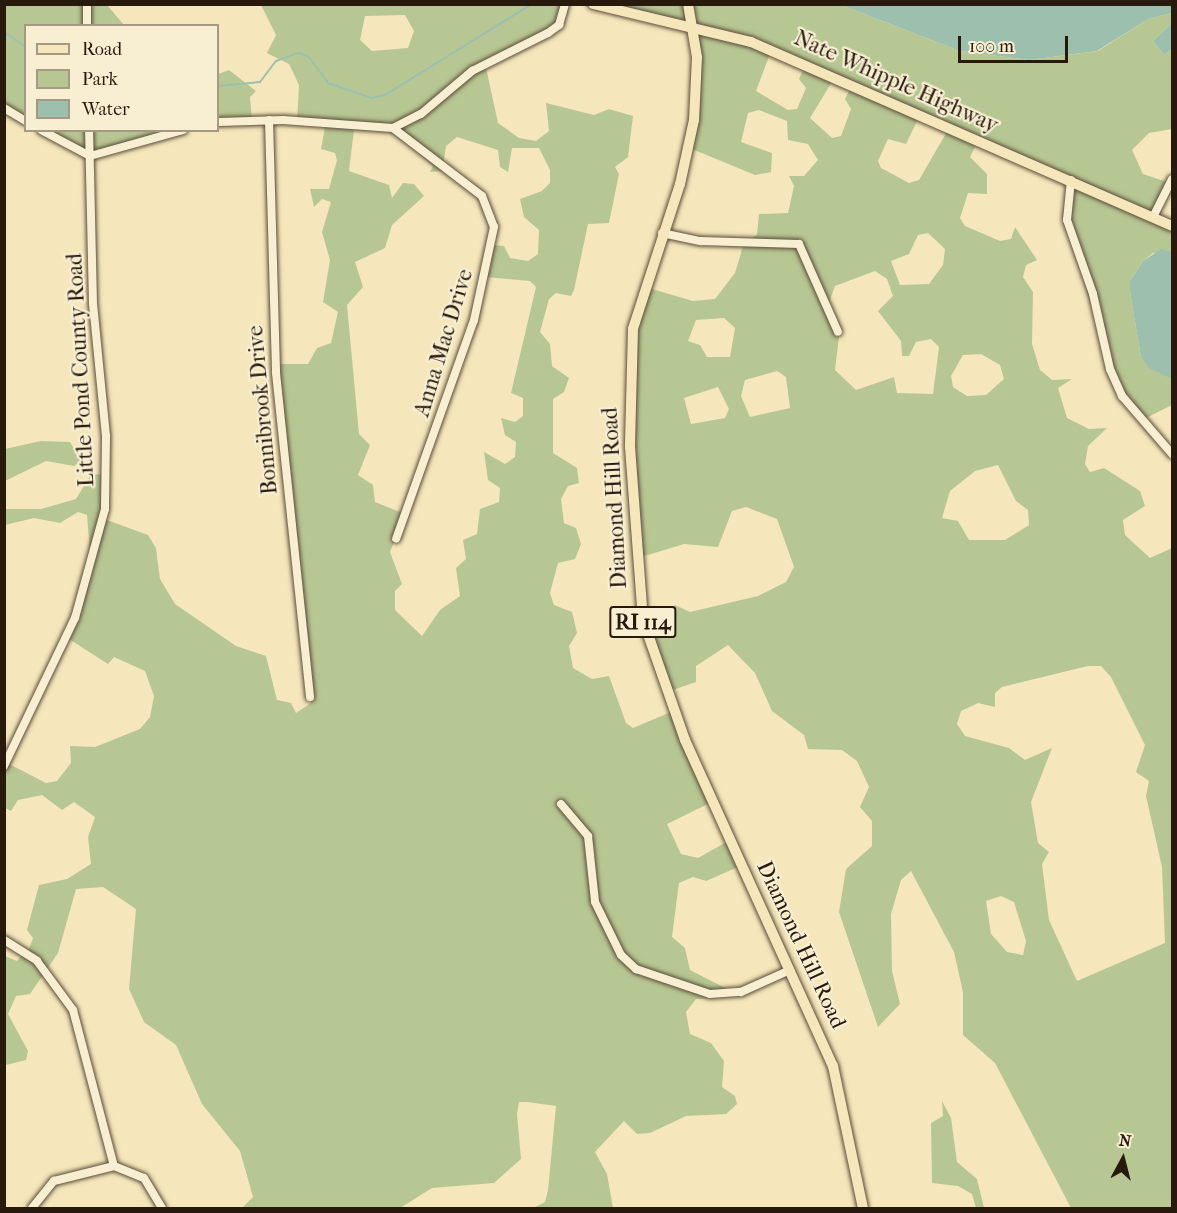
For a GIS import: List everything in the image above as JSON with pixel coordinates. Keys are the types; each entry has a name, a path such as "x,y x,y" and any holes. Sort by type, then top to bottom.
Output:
{"main road":[{"name":"Nate Whipple Highway","path":"593,4 693,25 812,65 1173,226"},
{"name":"Diamond Hill Road","path":"688,4 693,25 694,120 662,233 636,311 629,398 642,620 665,694 839,1083 863,1209"}],"street":[{"path":"87,4 87,24"},
{"path":"219,122 269,120 393,128 421,114 472,71 548,33 559,25 564,4"},
{"path":"4,108 24,120"},
{"name":"Bonnibrook Drive","path":"269,120 276,373 310,697"},
{"name":"Anna Mac Drive","path":"393,128 482,196 494,227 474,320 396,539"},
{"path":"45,132 90,156 176,132"},
{"name":"Little Pond County Road","path":"4,766 58,661 104,516 108,469 93,304 89,132"},
{"path":"1153,217 1173,179"},
{"path":"1071,180 1066,220 1089,279 1110,369 1122,396 1173,454"},
{"path":"662,233 701,241 799,244 838,332"},
{"path":"561,804 588,836 595,902 621,955 636,969 711,994 741,992 790,970"},
{"path":"4,940 37,961 69,1002 84,1040 114,1166"},
{"path":"33,1209 54,1181 114,1166 144,1178 162,1209"}],"green space":[{"path":"5,5 107,5 123,24 24,24 24,119 5,108"},
{"path":"261,5 563,5 559,22 548,32 485,63 498,123 519,138 536,141 549,131 546,103 594,115 609,109 633,116 628,157 615,167 619,174 609,223 588,224 574,290 571,296 556,293 549,299 540,332 550,344 552,366 569,378 564,392 553,399 553,453 577,468 579,483 568,486 561,499 564,523 576,528 581,544 575,559 558,563 550,593 554,605 572,612 577,633 569,646 573,668 592,679 609,676 626,723 633,728 671,712 712,802 667,824 681,854 698,858 730,840 738,867 706,881 693,877 679,883 672,937 685,948 690,970 729,990 718,998 696,999 686,1012 690,1034 711,1043 724,1061 722,1087 735,1096 737,1104 726,1114 686,1116 650,1133 637,1134 624,1121 595,1152 607,1174 613,1208 533,1208 545,1202 548,1190 556,1106 519,1102 517,1114 521,1159 494,1183 432,1188 400,1208 242,1208 253,1197 240,1151 202,1104 176,1045 144,1022 129,989 136,909 103,887 76,889 58,953 30,994 16,996 8,1014 28,1051 26,1060 6,1065 5,1075 5,956 17,961 29,949 33,938 27,930 39,885 67,879 91,864 88,837 95,817 74,802 62,810 42,795 18,800 11,811 5,808 5,771 9,764 46,783 57,781 71,763 70,746 95,747 140,729 150,717 154,696 145,671 114,657 108,664 69,639 91,564 87,515 78,512 60,523 34,518 5,525 5,509 41,509 76,499 91,474 107,475 104,519 148,535 156,548 160,579 175,604 236,646 266,656 277,700 291,703 296,713 311,703 276,364 308,364 317,348 331,343 338,312 323,302 330,260 322,232 331,202 322,199 314,207 310,189 329,189 337,160 335,153 321,149 325,127 297,123 299,85 289,64 267,53 276,35","holes":["405,15 414,31 408,48 372,51 360,40 365,16","354,130 394,131 433,166 430,172 442,171 446,146 457,137 498,150 500,167 508,172 512,148 539,148 550,170 550,183 542,191 520,199 524,217 539,230 538,254 528,261 510,258 504,246 490,245 486,277 530,281 536,287 511,393 523,398 523,416 515,422 501,418 505,435 516,442 515,457 505,464 484,452 488,480 500,488 499,502 480,509 477,534 463,540 466,559 456,568 460,596 440,610 422,636 395,610 395,591 402,584 390,552 405,514 375,502 373,485 358,475 370,445 359,434 347,305 363,287 355,262 385,248 392,225 424,196 414,184 403,183 392,198 389,185 349,171"]},
{"path":"580,5 841,5 960,51 1029,60 1098,51 1148,19 1172,13 1172,23 1153,41 1164,55 1172,49 1172,129 1149,133 1132,150 1143,174 1167,182 1155,220 1172,228 1172,252 1153,253 1143,261 1130,281 1130,292 1141,357 1172,379 1172,405 1142,420 1115,387 1066,221 1071,184 976,145 970,157 987,174 987,194 968,193 960,218 965,226 1000,241 1011,239 1015,227 1037,260 1026,265 1023,277 1033,292 1032,344 1040,370 1052,380 1072,379 1058,388 1067,418 1089,429 1107,428 1088,446 1085,464 1090,472 1104,468 1140,491 1145,506 1123,520 1125,535 1150,558 1172,548 1171,1208 1071,1208 995,1063 963,1035 963,992 954,952 911,871 901,880 891,914 892,971 900,1004 878,1027 839,912 846,869 872,846 872,821 860,807 869,787 857,761 842,750 808,749 804,735 772,711 755,673 728,645 696,666 696,682 664,693 645,621 667,617 675,605 690,612 758,596 786,582 794,567 777,519 746,507 732,511 718,547 684,544 638,558 634,331 645,287 693,301 715,299 735,273 744,243 757,235 759,214 788,213 794,186 789,176 804,176 818,160 808,144 788,140 787,121 759,110 748,113 741,142 772,153 771,172 755,175 692,149 694,26","holes":["771,51 806,63 799,79 806,88 797,109 788,110 756,91","835,77 852,85 845,99 851,109 841,136 832,138 810,118","920,115 948,130 919,180 909,183 881,168 878,161 888,139 906,144","928,233 945,249 943,265 929,284 900,285 891,261 909,254 918,235","875,271 887,279 893,296 878,311 901,341 902,356 909,356 916,342 931,339 939,347 933,394 897,393 894,377 856,390 835,370 839,337 829,302 835,286","724,318 735,328 730,357 707,357 700,345 688,341 696,320","981,354 1000,365 1004,379 986,395 967,396 953,387 951,376 963,355","777,371 786,377 790,408 750,417 741,396 745,380","718,387 729,409 725,418 691,424 684,398","998,465 1016,501 1028,510 1029,525 1005,540 969,540 958,521 942,518 950,491 975,471","1088,666 1101,666 1111,677 1145,745 1136,772 1149,781 1146,796 1162,867 1165,943 1077,981 1049,920 1042,864 1049,852 1038,843 1031,802 1052,748 1025,760 1009,748 965,736 957,724 961,711 978,703 995,707 995,693 1002,687","1001,896 1014,902 1026,941 1023,955 1007,952 991,934 986,901"]},
{"path":"229,70 256,91 250,97 252,122 219,124 219,74"},
{"path":"45,132 182,132 90,157"},
{"path":"41,441 70,442 81,461 74,466 46,461 5,481 5,449"},
{"path":"942,1101 951,1118 957,1162 977,1179 984,1208 976,1208 972,1194 958,1186 932,1183 931,1123 943,1116"}],"water":[{"path":"1172,4 1172,13 1148,19 1097,51 1029,60 960,51 841,5"},
{"path":"1172,23 1172,49 1164,55 1153,41"},
{"path":"1161,249 1172,252 1172,379 1149,368 1141,357 1130,292 1130,281 1143,261"}],"waterway":[{"path":"219,86 260,82 276,61 298,53 308,56 328,83 372,98 385,95 532,4"},
{"path":"4,32 24,46"}]}
